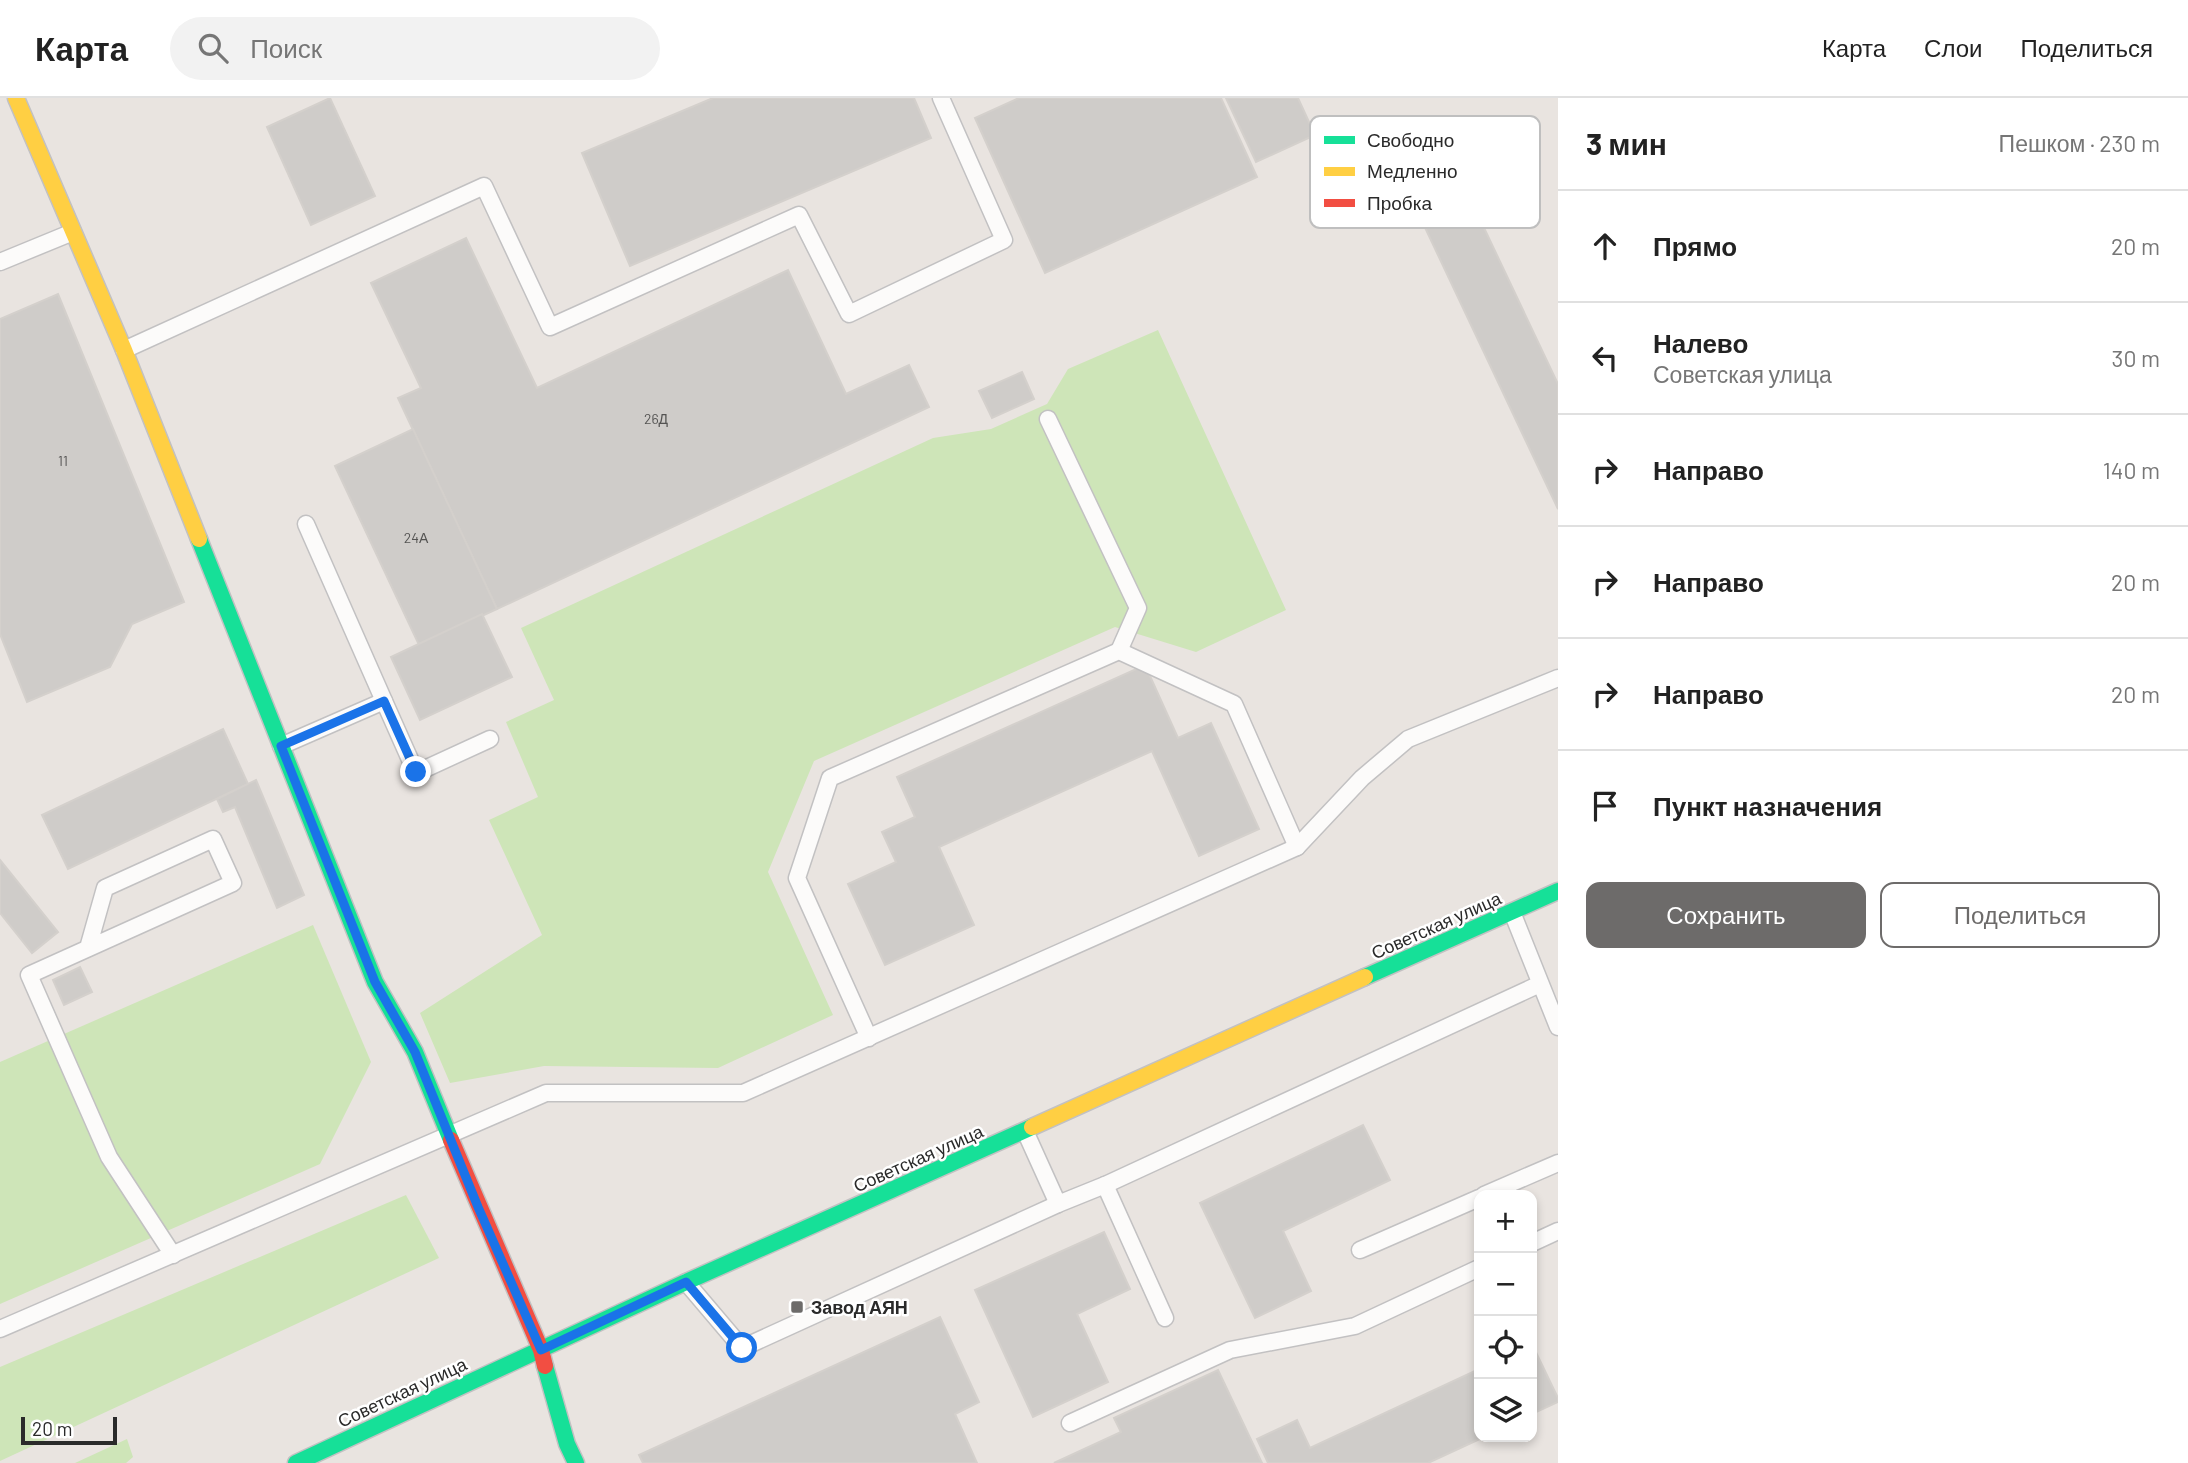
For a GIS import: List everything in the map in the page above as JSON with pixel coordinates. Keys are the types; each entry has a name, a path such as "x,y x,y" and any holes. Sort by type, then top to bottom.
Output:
{"street":[{"path":"16,98 124,350 375,982 415,1052 541,1350 567,1444 576,1463"},
{"name":"Советская улица","path":"305,1461 457,1387 686,1282 1558,891"}],"lane":[{"path":"124,350 484,186 550,327 800,215 849,314 1004,240 942,98"},
{"path":"0,262 73,232"},
{"path":"869,1038 797,878 830,778 1119,651 1138,608 1048,419"},
{"path":"306,524 416,772 490,739"},
{"path":"1119,651 1234,704 1297,847"},
{"path":"0,1329 546,1093 743,1093 1297,847 1362,778 1408,739 1558,678"},
{"path":"281,746 384,701"},
{"path":"88,948 105,888 213,839 233,883 29,975 109,1157 173,1255"},
{"path":"1512,912 1558,1027"},
{"path":"686,1282 742,1348 1105,1185 1540,984"},
{"path":"1025,1131 1058,1204"},
{"path":"1496,1190 1558,1163"},
{"path":"1105,1185 1165,1318"},
{"path":"1360,1250 1474,1200"},
{"path":"1537,1241 1558,1231"},
{"path":"1070,1423 1230,1350 1355,1326 1474,1270"}],"green space":[{"path":"1158,330 1286,610 1196,652 1115,627 814,761 768,872 833,1015 718,1068 544,1066 450,1083 420,1013 542,935 489,820 538,797 506,722 554,700 521,628 933,438 991,429 1047,404 1068,369"},
{"path":"313,925 371,1062 320,1164 0,1304 0,1062"},
{"path":"406,1195 439,1258 0,1461 0,1367"},
{"path":"127,1439 133,1457 126,1463 75,1463"}],"building":[{"path":"330,98 375,196 311,225 267,127"},
{"path":"713,98 914,98 931,138 630,266 582,153"},
{"path":"1019,98 1221,98 1257,177 1045,273 975,118"},
{"path":"1226,98 1298,98 1310,124 1310,137 1256,162"},
{"path":"1425,228 1484,228 1558,384 1558,509"},
{"path":"466,238 537,388 788,270 846,394 909,365 929,407 497,609 398,398 421,388 371,283"},
{"path":"58,294 184,602 132,624 110,667 27,702 0,634 0,319"},
{"path":"1022,372 1034,399 992,418 979,391"},
{"path":"413,429 497,609 419,645 335,466"},
{"path":"482,614 512,677 420,720 391,657"},
{"path":"1145,665 1178,738 1211,723 1259,829 1199,856 1152,751 939,847 974,925 885,965 848,884 896,862 882,832 915,817 897,777"},
{"path":"223,729 248,784 68,869 42,815"},
{"path":"256,780 304,895 277,908 235,807 223,812 217,799"},
{"path":"0,860 58,932 32,953 0,913"},
{"path":"80,967 92,992 64,1005 53,980"},
{"path":"1363,1125 1390,1180 1283,1231 1311,1291 1255,1318 1200,1203"},
{"path":"1104,1232 1130,1289 1077,1314 1108,1382 1033,1417 975,1290"},
{"path":"940,1317 979,1402 955,1414 977,1463 643,1463 639,1455"},
{"path":"1537,1354 1558,1398 1558,1402 1537,1412"},
{"path":"1218,1370 1262,1463 1054,1463 1121,1432 1114,1418"},
{"path":"1474,1371 1474,1442 1428,1463 1268,1463 1257,1439 1297,1420 1310,1448"}],"traffic: fast":[{"path":"199,539 375,982 415,1052 451,1140"},
{"path":"1365,977 1558,891"},
{"path":"296,1463 686,1282 1032,1127"},
{"path":"545,1366 567,1444 576,1463"}],"traffic: slow":[{"path":"16,98 124,350 199,539"},
{"path":"1032,1127 1365,977"}],"traffic: jam":[{"path":"451,1140 541,1350 545,1366"}],"place":[{"name":"Завод АЯН","path":"797,1307"}],"route":[{"path":"416,772 384,701 281,746 375,982 415,1052 478,1207 541,1350 686,1282 742,1348"}]}
